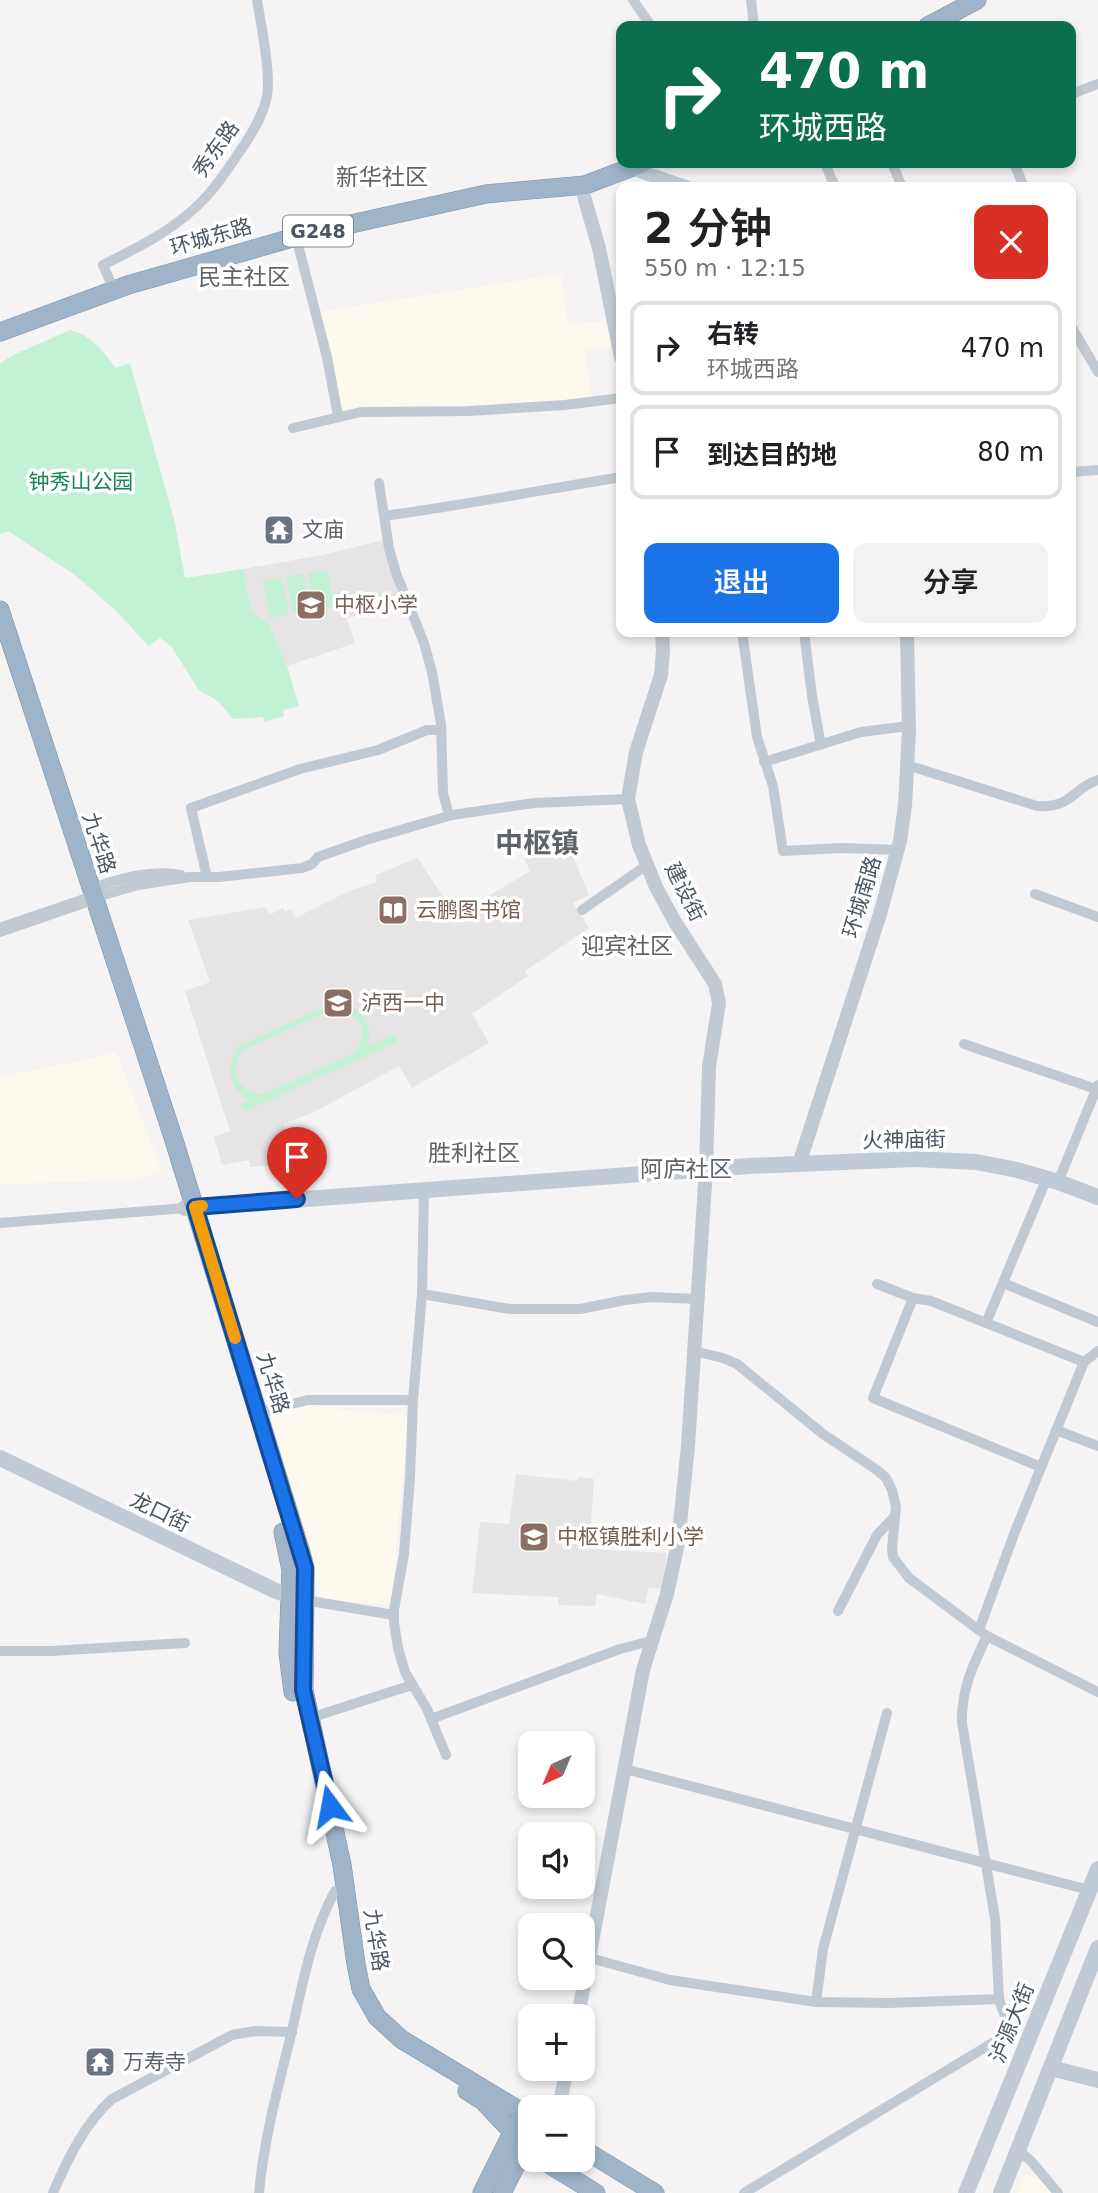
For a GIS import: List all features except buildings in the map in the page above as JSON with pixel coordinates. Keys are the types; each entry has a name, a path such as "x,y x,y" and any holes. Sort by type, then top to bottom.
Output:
{"highway":[{"path":"943,21 977,0"},
{"name":"环城东路","path":"0,332 114,290 296,237 486,194 581,186 630,168"},
{"name":"九华路","path":"0,610 87,895"},
{"name":"九华路","path":"0,644 87,895 259,1415 305,1568 288,1653 293,1693 320,1808 351,1992 362,2014 376,2032 395,2048 483,2101 518,2137"},
{"name":"九华路","path":"190,1207 288,1550 297,1598 303,1690 342,1865 356,1964 365,1999 377,2017 401,2039 518,2110"},
{"path":"482,2193 518,2125"},
{"path":"595,2156 655,2193"},
{"path":"502,2193 518,2163"},
{"path":"562,2172 596,2193"}],"main road":[{"name":"火神庙街","path":"190,1207 706,1169 944,1159 996,1166 1052,1180 1098,1197"},
{"name":"龙口街","path":"0,1458 276,1591 297,1598"},
{"name":"泸源大街","path":"966,2193 1098,1869"},
{"path":"1001,2193 1098,1948"},
{"path":"1051,2068 1098,2080"}],"street":[{"name":"秀东路","path":"114,290 103,265 150,242 196,208 213,190 251,135 268,94 257,0"},
{"path":"633,0 648,21"},
{"path":"751,0 753,21"},
{"path":"1076,92 1098,83"},
{"path":"644,168 675,182"},
{"path":"581,186 599,248 616,332"},
{"path":"296,237 327,357 338,416"},
{"path":"1076,335 1098,372"},
{"path":"293,428 361,412 428,413 517,409 616,399"},
{"path":"1076,472 1098,470"},
{"path":"384,516 474,504 529,491 616,478"},
{"path":"379,483 396,573 429,657 436,688 441,730 443,793 449,816"},
{"name":"建设街","path":"595,1931 643,1670 667,1594 678,1543 688,1448 706,1169 709,1067 719,994 674,922 647,865 633,824 628,799 636,752 661,675 662,637"},
{"path":"743,637 757,737 773,786 783,851 842,848 898,850"},
{"path":"805,637 821,745"},
{"name":"环城南路","path":"799,1164 898,850 903,823 909,726 907,637"},
{"path":"764,762 861,732 909,726"},
{"path":"207,877 191,808 300,769 378,750 427,730 441,730"},
{"path":"907,765 1037,806 1060,804 1098,780"},
{"path":"0,920 87,895 138,885 190,877 302,868 312,864 318,857 449,816 534,803 628,799"},
{"path":"582,910 647,865"},
{"path":"1035,894 1098,917"},
{"path":"0,930 87,895"},
{"path":"964,1044 1097,1087 986,1323"},
{"path":"424,1190 422,1294 404,1554 394,1615 398,1648 405,1672 446,1755"},
{"path":"0,1223 190,1207"},
{"path":"1003,1283 1098,1322"},
{"path":"877,1284 913,1298 930,1301 1084,1362"},
{"path":"422,1294 510,1309 580,1308 652,1297 697,1300"},
{"path":"913,1298 873,1398 1041,1467"},
{"path":"694,1351 737,1364 823,1434 877,1470 892,1490 896,1507 892,1549 899,1566 909,1578 983,1633 1098,1692"},
{"path":"1009,2029 999,2000 997,1933 962,1712 967,1681 1041,1467 1084,1362 1098,1351"},
{"path":"259,1415 308,1400 413,1401"},
{"path":"1056,1430 1098,1446"},
{"path":"838,1611 877,1535 895,1516"},
{"path":"297,1598 394,1615"},
{"path":"431,1720 620,1649 651,1641"},
{"path":"0,1651 51,1651 185,1643"},
{"path":"310,1718 412,1685"},
{"path":"816,2002 823,1949 887,1713"},
{"path":"625,1769 1089,1890"},
{"path":"259,2193 265,2142 292,2032 321,1917 335,1891"},
{"path":"595,1959 670,1980 816,2002 862,2004 999,2000"},
{"path":"1009,2029 1029,2036"},
{"path":"744,2193 999,2039 1009,2029"},
{"path":"53,2193 84,2134 106,2105 124,2091 179,2065 232,2035 255,2031 292,2032"},
{"path":"1018,2150 1058,2193"}],"shaded area":[{"path":"561,274 568,325 610,320 615,346 585,350 592,400 339,414 318,312"},
{"name":"中枢小学","path":"384,540 399,595 384,599 347,619 355,643 287,666 268,622 251,611 243,569 323,555"},
{"name":"泸西一中","path":"566,839 589,895 573,903 589,928 525,971 528,976 472,1014 489,1043 412,1088 399,1066 314,1112 284,1124 288,1165 250,1167 249,1160 222,1165 214,1137 230,1131 185,991 210,982 188,920 266,907 269,915 283,908 285,912 291,909 295,918 351,890 377,882 376,875 418,858 455,916 530,871 524,858"},
{"path":"116,1051 162,1171 137,1180 0,1184 0,1077"},
{"path":"307,1406 408,1416 391,1605 324,1599 317,1594 316,1573 271,1417 293,1408"},
{"name":"中枢镇胜利小学","path":"516,1474 577,1481 578,1477 594,1479 589,1549 667,1553 662,1589 649,1587 645,1604 597,1594 595,1606 558,1605 558,1597 472,1593 480,1522 509,1524"},
{"path":"1025,2174 1044,2182 1053,2193 1017,2193"}],"green space":[{"name":"钟秀山公园","path":"70,330 96,344 115,368 130,363 174,519 185,578 243,569 251,611 268,622 287,666 299,706 283,710 284,716 264,722 263,717 233,719 218,701 199,690 171,646 160,638 149,646 113,608 75,575 8,531 0,534 0,364 11,356"},
{"path":"327,570 334,606 315,609 308,573"},
{"path":"304,574 311,610 293,613 286,577"},
{"path":"282,578 289,614 270,618 263,581"},
{"path":"329,1004 349,1005 361,1013 369,1031 368,1046 395,1034 398,1042 245,1111 242,1104 249,1100 233,1083 230,1068 239,1046","holes":["333,1009 342,1010 356,1018 362,1031 359,1047 353,1054 264,1094 255,1093 242,1086 236,1073 236,1065 244,1050"]}],"slow traffic":[{"path":"202,1206 195,1207 235,1338"}],"place":[{"name":"文庙","path":"279,530"},
{"name":"中枢小学","path":"311,605"},
{"name":"云鹏图书馆","path":"393,910"},
{"name":"泸西一中","path":"338,1003"},
{"name":"中枢镇胜利小学","path":"534,1537"},
{"name":"万寿寺","path":"100,2062"}],"district":[{"name":"新华社区","path":"382,177"},
{"name":"民主社区","path":"244,277"},
{"name":"中枢镇","path":"537,843"},
{"name":"迎宾社区","path":"627,946"},
{"name":"胜利社区","path":"474,1153"},
{"name":"阿庐社区","path":"686,1169"}],"route":[{"path":"297,1199 195,1207 305,1568 303,1690 330,1806"}]}
